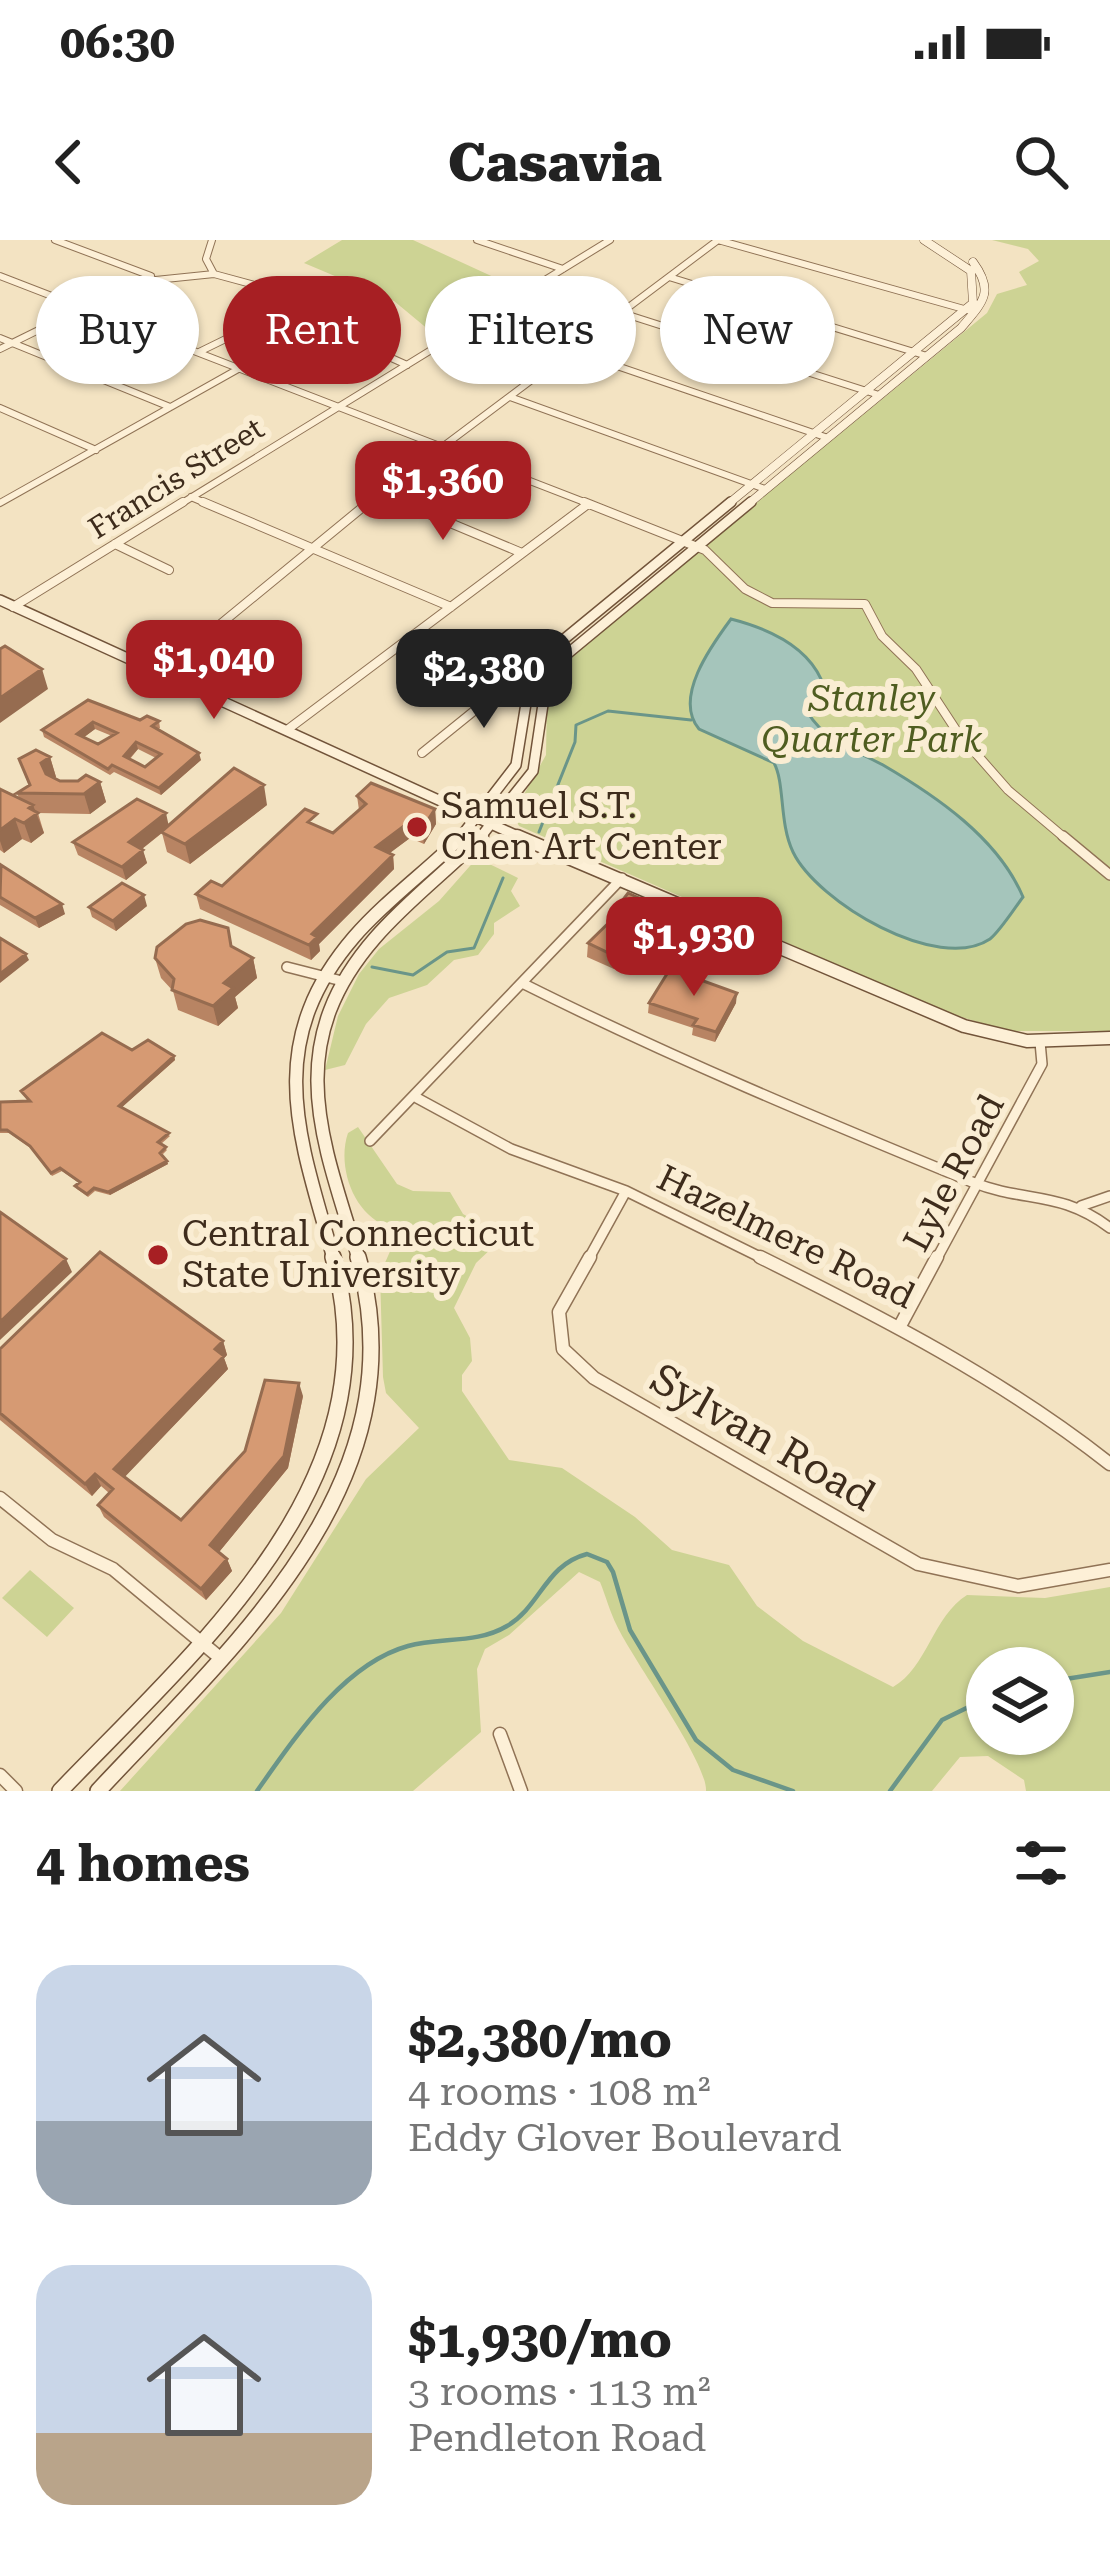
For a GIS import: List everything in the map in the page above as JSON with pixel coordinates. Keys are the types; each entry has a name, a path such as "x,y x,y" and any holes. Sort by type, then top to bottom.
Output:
{"main road":[{"path":"924,240 965,259"},
{"path":"98,1791 277,1592 317,1534 345,1478 362,1425 371,1375 370,1313 317,1111 315,1072 324,1021 342,981 377,936 490,824 536,767 542,744 542,693 560,660 927,356 971,311 978,286 965,259 937,240"},
{"path":"60,1791 284,1540 322,1468 340,1417 346,1314 295,1110 294,1066 304,1017 324,976 356,934 476,818 519,760 524,692 548,652 866,391 971,311"},
{"path":"0,600 476,818 964,1026 1040,1042 1110,1038"},
{"path":"0,616 13,607"},
{"path":"598,610 612,616"},
{"path":"312,1176 333,1171"}],"street":[{"path":"55,240 151,276"},
{"path":"477,240 563,268"},
{"name":"Francis Street","path":"551,276 610,240"},
{"path":"670,276 718,240 971,311"},
{"path":"208,241 206,259 214,274"},
{"path":"0,276 36,290"},
{"path":"174,276 223,276"},
{"path":"636,302 660,284"},
{"path":"636,317 879,395"},
{"path":"835,328 927,356"},
{"path":"0,349 36,331"},
{"path":"0,338 170,407"},
{"path":"199,352 223,340"},
{"path":"199,352 223,361"},
{"name":"Francis Street","path":"13,607 425,354"},
{"path":"401,363 406,365"},
{"path":"636,373 828,438"},
{"path":"0,502 223,377"},
{"path":"281,384 716,554 745,589 764,598 800,607 865,604 882,636 916,668 958,734 1008,790 1110,875"},
{"path":"161,673 311,546 528,384"},
{"path":"510,397 765,489"},
{"path":"0,408 96,450"},
{"path":"0,488 15,494"},
{"path":"380,494 522,553"},
{"path":"191,497 451,607"},
{"path":"287,730 588,504"},
{"path":"116,544 170,570"},
{"path":"422,754 495,694 542,693"},
{"path":"370,1141 622,878"},
{"path":"287,967 342,981"},
{"path":"524,984 636,1040 747,1082 980,1185 1081,1206 1110,1228"},
{"name":"Lyle Road","path":"900,1326 1042,1064 1040,1042"},
{"name":"Hazelmere Road","path":"416,1098 511,1149 626,1191 900,1326 1040,1408 1110,1464"},
{"name":"Sylvan Road","path":"626,1191 559,1312 563,1349 594,1378 919,1564 1018,1586 1110,1570"},
{"path":"1081,1206 1110,1196"},
{"path":"0,1498 52,1540 113,1569 219,1657"},
{"path":"500,1734 521,1791"},
{"path":"0,1775 16,1791"}],"green space":[{"path":"342,240 413,240 491,276 425,276 425,327 401,307 401,276 335,276 304,263"},
{"name":"Stanley Quarter Park","path":"992,240 1110,240 1110,1031 1008,1031 948,1013 519,826 513,814 546,755 547,696 570,656 987,313 997,294 1027,285 1019,272 1039,261 1028,249"},
{"path":"477,858 518,878 511,891 520,906 494,923 494,934 478,955 454,960 427,985 389,998 366,1024 345,1065 325,1070 338,1016 359,974 379,949 439,901"},
{"path":"358,1127 397,1184 413,1191 450,1192 463,1214 493,1231 494,1246 476,1263 454,1308 470,1338 472,1361 462,1375 462,1391 509,1460 562,1468 635,1517 672,1550 729,1565 757,1606 803,1641 893,1687 914,1668 946,1616 967,1595 1045,1598 1110,1587 1110,1791 1026,1791 1024,1780 988,1756 960,1757 932,1791 706,1791 695,1758 617,1626 600,1582 579,1572 509,1635 485,1649 477,1669 481,1732 413,1791 120,1791 281,1613 366,1479 419,1428 386,1393 380,1274 392,1247 386,1226 356,1199 346,1173 348,1133"},
{"path":"30,1570 74,1608 47,1637 2,1598"}],"water":[{"path":"731,619 783,639 805,656 821,679 808,713 823,731 944,805 998,856 1023,897 990,939 968,947 911,940 852,911 806,872 789,841 774,763 699,729 692,716 692,688 698,672"}],"building":[{"path":"5,646 42,669 0,698 0,649"},
{"path":"88,700 140,720 147,716 159,721 152,726 199,753 159,788 112,765 108,769 42,730","holes":["93,722 117,733 98,744 77,734","136,742 161,754 145,767 124,756"]},
{"path":"36,750 50,757 41,763 46,774 60,781 78,781 86,775 100,782 84,794 17,793 30,785 19,759"},
{"path":"234,768 264,785 185,844 161,832"},
{"path":"371,783 435,809 422,829 408,823 376,847 393,855 312,934 317,937 309,945 196,894 211,881 222,886 305,809 317,814 308,822 333,833 366,804 357,796"},
{"path":"0,789 33,805 29,808 38,813 24,823 15,819 0,830"},
{"path":"137,799 166,813 129,842 143,850 122,867 73,842"},
{"path":"1,865 62,904 35,918 0,897"},
{"path":"122,883 144,895 113,921 89,907"},
{"path":"628,893 659,907 652,916 646,913 615,956 588,943 628,904 622,901"},
{"path":"200,920 228,928 231,946 253,958 224,983 233,988 213,1006 172,990 174,979 155,958 157,947 186,924"},
{"path":"0,938 26,954 0,974"},
{"path":"670,969 737,993 716,1032 693,1025 697,1019 649,1003"},
{"path":"102,1033 132,1050 148,1040 174,1056 119,1106 169,1133 158,1142 166,1147 160,1153 167,1161 108,1192 94,1188 87,1194 75,1186 80,1182 60,1168 51,1173 30,1146 0,1130 0,1102 30,1101 21,1091"},
{"path":"0,1212 66,1259 0,1322"},
{"path":"100,1252 223,1341 215,1349 224,1356 114,1469 181,1520 245,1451 265,1380 299,1383 284,1456 210,1545 227,1559 201,1589 98,1505 113,1489 95,1474 85,1484 0,1413 0,1349"}],"waterway":[{"path":"539,832 575,742 576,725 608,711 691,720"},
{"path":"372,967 413,975 447,952 474,948 503,878"},
{"path":"257,1791 322,1706 362,1669 408,1646 484,1635 507,1626 552,1576 587,1554 607,1562 613,1572 630,1630 696,1740 733,1770 793,1791"},
{"path":"1074,1678 1110,1672"},
{"path":"890,1791 942,1720 966,1708"}],"place":[{"name":"Samuel S.T. Chen Art Center","path":"417,827"},
{"name":"Central Connecticut State University","path":"158,1255"}]}
